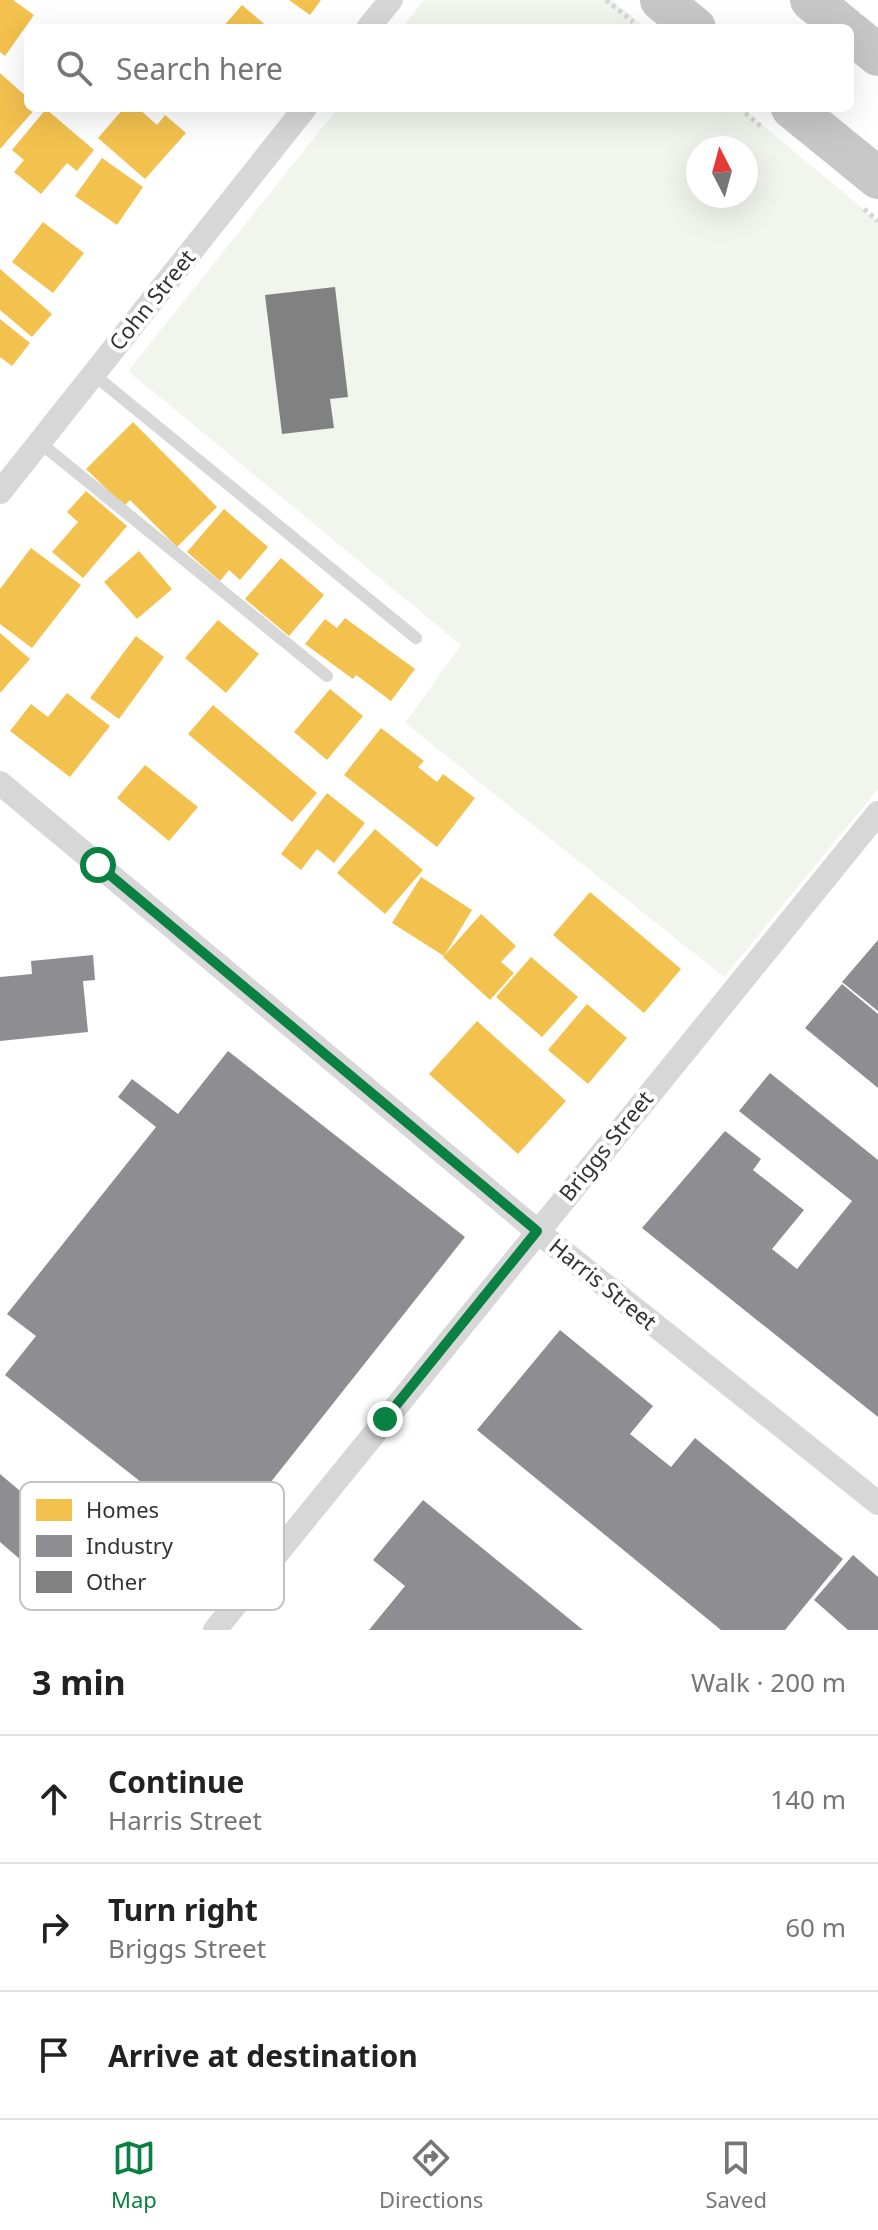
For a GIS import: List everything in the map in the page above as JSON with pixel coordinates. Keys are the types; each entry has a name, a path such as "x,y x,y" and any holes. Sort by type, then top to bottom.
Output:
{"highway":[{"path":"661,0 690,24"},
{"path":"811,0 840,24"},
{"path":"854,35 878,55"},
{"path":"796,112 877,205"}],"street":[{"path":"371,24 391,0"},
{"name":"Cohn Street","path":"0,492 302,112"},
{"name":"Harris Street","path":"0,783 537,1231 878,1503"},
{"name":"Briggs Street","path":"284,1544 878,813"},
{"name":"Briggs Street","path":"215,1630 231,1610"}],"lane":[{"path":"93,374 416,638"},
{"path":"39,442 327,676"}],"path":[{"path":"606,0 635,24"}],"shaded area":[{"path":"424,0 612,0 641,24 405,24"},
{"path":"335,112 747,112 878,221 878,789 724,977 405,723 461,645 128,371"}],"building: Homes":[{"path":"0,0 13,0 34,15 28,24 24,24 24,29 5,56 0,52"},
{"path":"289,0 321,0 310,15"},
{"path":"242,5 264,24 225,24"},
{"path":"0,73 24,94 24,112 32,112 0,149"},
{"path":"44,112 50,112 94,150 77,171 67,163 41,194 14,172 24,160 12,150"},
{"path":"121,112 142,112 157,125 165,115 186,133 145,179 98,138"},
{"path":"102,158 143,187 117,225 75,196"},
{"path":"43,222 84,253 53,293 12,262"},
{"path":"0,269 52,314 32,337 0,310"},
{"path":"0,319 30,343 12,366 0,357"},
{"path":"133,422 217,507 177,547 130,500 124,506 86,469"},
{"path":"86,491 127,526 83,578 52,552 78,522 67,512"},
{"path":"224,509 268,547 240,580 229,570 220,581 187,552"},
{"path":"31,548 81,585 32,648 0,624 0,589"},
{"path":"139,551 172,589 137,619 104,582"},
{"path":"281,558 324,595 289,636 245,599"},
{"path":"345,618 415,669 391,701 356,675 353,679 305,644 325,619 337,628"},
{"path":"218,620 259,654 226,693 185,658"},
{"path":"0,633 30,659 0,693"},
{"path":"136,636 164,657 119,719 90,698"},
{"path":"330,689 363,716 327,760 294,732"},
{"path":"67,693 110,726 70,777 10,731 31,704 48,717"},
{"path":"213,705 317,793 292,822 188,734"},
{"path":"381,728 424,761 418,767 437,782 443,774 475,798 437,847 344,775"},
{"path":"145,765 198,807 169,841 117,798"},
{"path":"327,793 365,823 334,863 317,849 301,870 281,854"},
{"path":"375,829 423,870 385,914 337,873"},
{"path":"421,877 472,910 444,956 392,923"},
{"path":"590,892 681,969 644,1013 553,935"},
{"path":"481,914 516,946 501,962 514,973 490,1000 443,957"},
{"path":"531,957 578,997 542,1037 496,997"},
{"path":"587,1004 627,1038 588,1084 548,1050"},
{"path":"477,1021 566,1101 518,1154 429,1074"}],"building: Industry":[{"path":"878,940 878,1011 842,982"},
{"path":"93,955 95,980 83,981 88,1032 0,1041 0,977 32,974 31,961"},
{"path":"842,984 878,1014 878,1088 805,1028"},
{"path":"228,1051 465,1237 271,1482 141,1482 5,1375 36,1336 7,1314 156,1127 118,1097 132,1079 178,1114"},
{"path":"770,1073 878,1160 878,1417 642,1228 725,1131 761,1159 753,1170 804,1210 772,1249 797,1269 852,1201 739,1111"},
{"path":"560,1330 653,1406 630,1434 671,1467 695,1438 843,1559 785,1630 721,1630 477,1430"},
{"path":"0,1474 20,1491 20,1559 0,1542"},
{"path":"423,1500 583,1630 369,1630 405,1586 373,1560"},
{"path":"853,1555 878,1577 878,1630 848,1630 814,1600"}],"building: Other":[{"path":"335,287 348,397 330,399 334,428 282,434 265,295"}],"route":[{"path":"98,865 537,1231 385,1419"}]}
